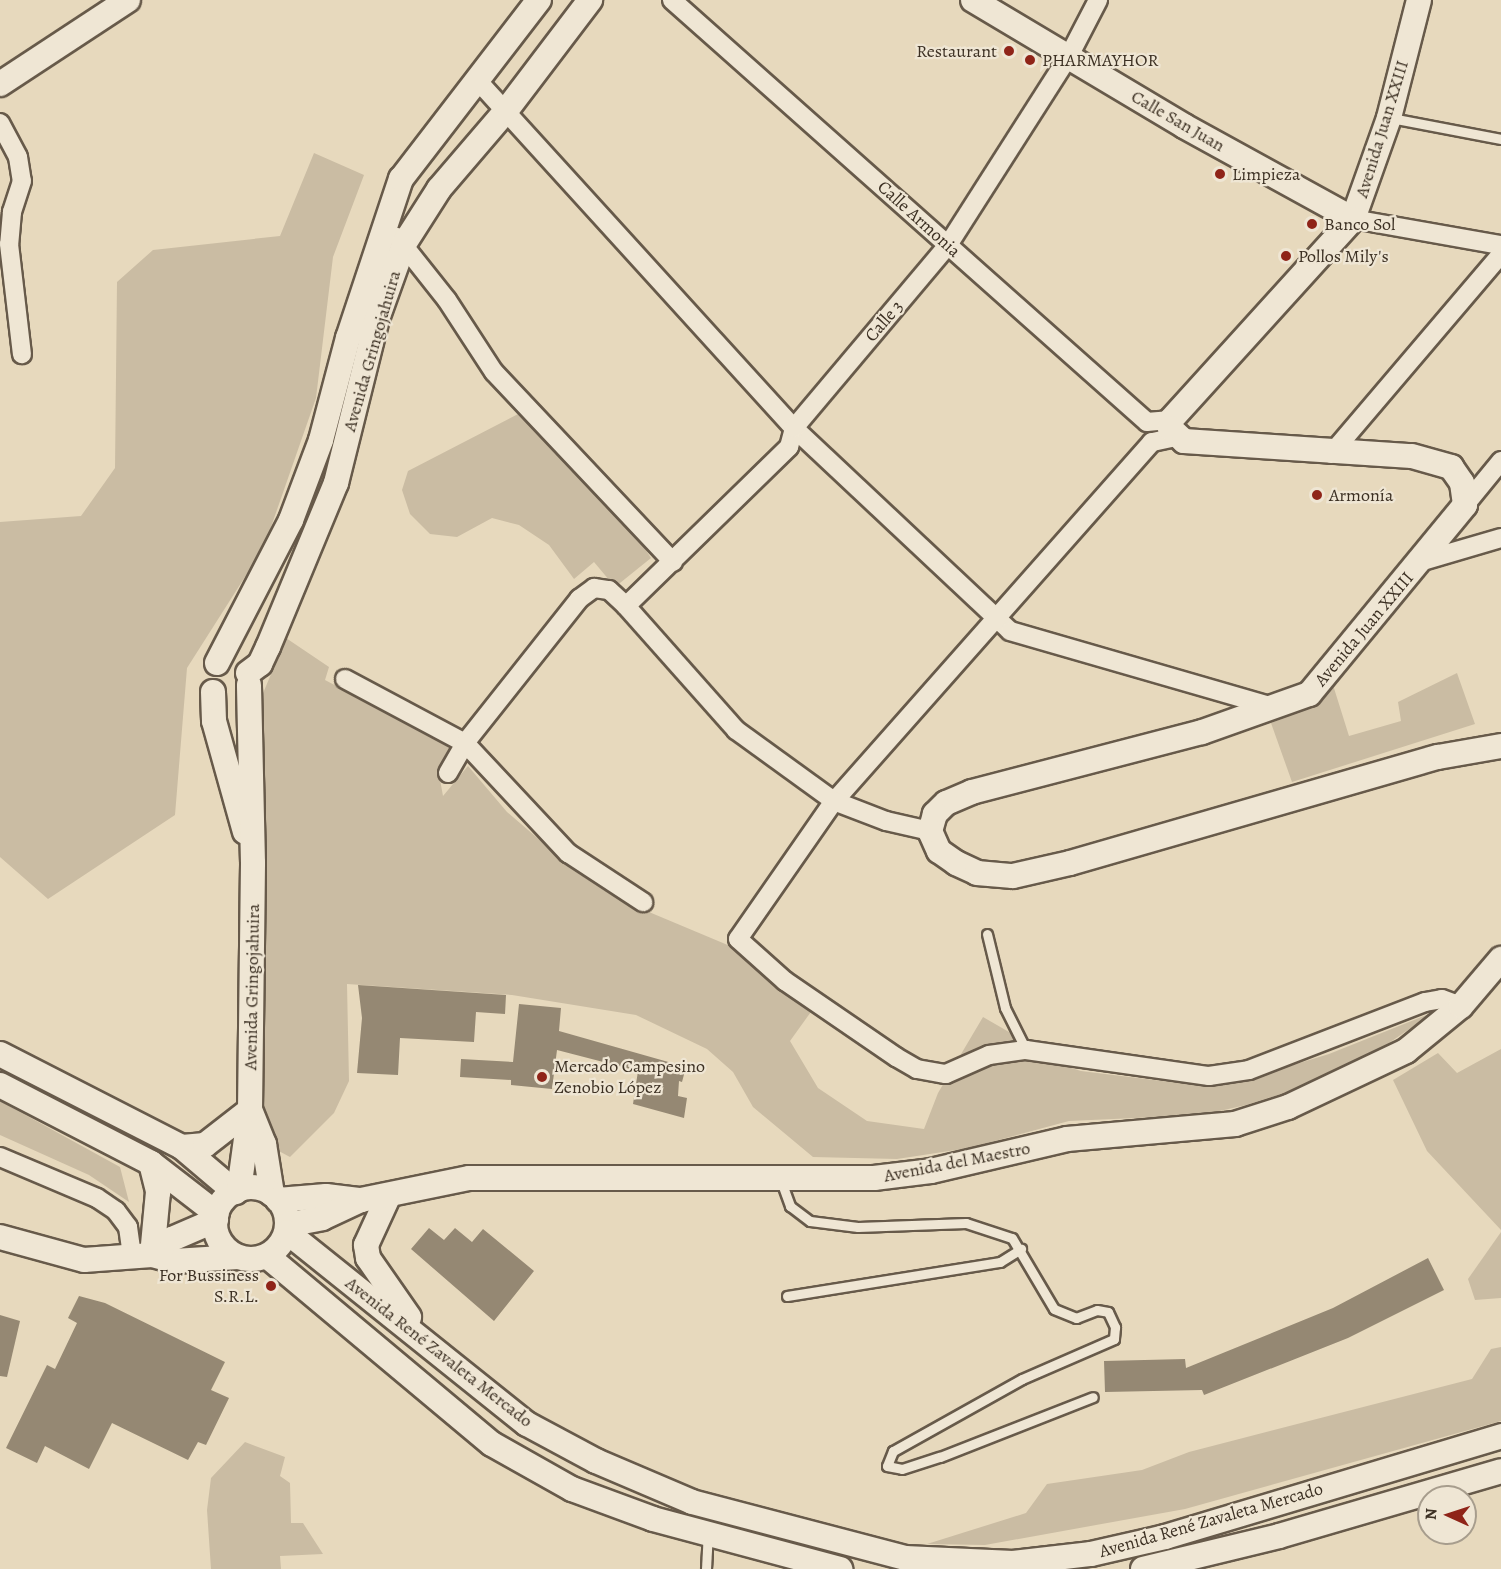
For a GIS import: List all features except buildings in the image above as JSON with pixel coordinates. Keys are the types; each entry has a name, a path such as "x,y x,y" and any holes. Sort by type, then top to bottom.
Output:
{"main road":[{"path":"0,84 128,0"},
{"name":"Avenida Gringojahuira","path":"217,663 291,519 321,440 385,225 401,179 539,0"},
{"name":"Avenida Gringojahuira","path":"237,1191 250,1110 253,863 249,679 260,664 268,646 336,483 378,319 404,244 439,189 506,112 590,0"},
{"name":"Calle San Juan","path":"973,0 1353,219"},
{"name":"Avenida Juan XXIII","path":"1173,428 1353,219 1389,118 1419,0"},
{"path":"1173,428 1330,454 1412,456 1451,467 1462,483 1465,505"},
{"name":"Avenida Juan XXIII","path":"930,831 935,814 946,803 972,792 1278,709 1309,694 1330,673 1465,505"},
{"path":"235,660 249,679 236,699 223,699 213,692 209,674 217,663 235,660"},
{"name":"Avenida Gringojahuira","path":"213,692 214,721 253,863"},
{"path":"930,831 939,851 956,863 977,873 1013,876 1070,863 1438,757 1501,746"},
{"name":"Avenida del Maestro","path":"287,1228 321,1218 361,1200 469,1178 779,1176 874,1178 931,1171 1067,1139 1235,1124 1288,1107 1406,1051 1461,1006 1501,959"},
{"path":"0,1054 182,1147 237,1191"},
{"path":"0,1085 151,1163 216,1217 222,1244 238,1257"},
{"path":"182,1147 205,1145 250,1110"},
{"name":"Avenida Gringojahuira","path":"250,1110 264,1144 275,1197"},
{"path":"142,1256 158,1192 151,1163"},
{"path":"0,1238 84,1260 142,1256 174,1261 267,1256 282,1243 287,1228 275,1197 259,1188 237,1191 216,1217 142,1256"},
{"path":"389,1195 366,1245 368,1258 423,1336"},
{"name":"Avenida del Maestro","path":"275,1197 326,1196 361,1200"},
{"name":"Avenida René Zavaleta Mercado","path":"287,1228 423,1336 527,1424 596,1461 692,1502 877,1552 925,1561 1013,1563 1091,1554 1165,1537 1501,1436"},
{"name":"Avenida René Zavaleta Mercado","path":"267,1256 492,1444 572,1489 709,1534 840,1569"},
{"name":"Avenida René Zavaleta Mercado","path":"1143,1569 1279,1536 1501,1471"}],"street":[{"name":"Calle Armonia","path":"672,0 1147,422 1173,428"},
{"name":"Calle 3","path":"626,606 789,447 794,428 948,245 1068,56 1098,0"},
{"path":"478,81 794,428 1010,631 1278,709"},
{"path":"0,123 18,157 22,181 12,212 9,244 22,354"},
{"path":"1353,219 1501,245"},
{"path":"385,225 404,244 494,372 673,561"},
{"path":"1330,454 1501,254"},
{"path":"1173,428 1152,442 834,801 738,939 785,981 917,1068 946,1074 989,1055 1026,1050 1209,1076 1249,1070 1425,1002 1442,999 1461,1006"},
{"path":"1465,505 1501,461"},
{"path":"1419,562 1501,538"},
{"path":"448,772 465,743 579,599 594,588 609,590 626,606 736,730 834,801 886,821 930,831"},
{"path":"345,679 465,743 568,853 643,902"},
{"path":"0,1157 97,1197 116,1211 129,1227 142,1256"}],"lane":[{"path":"1389,118 1501,139"},
{"path":"987,934 1005,1008 1026,1050"},
{"path":"779,1176 790,1206 810,1221 858,1227 966,1223 1012,1238 1021,1249 1054,1309 1076,1318 1097,1310 1108,1312 1115,1327 1114,1339 1022,1378 893,1451 887,1466 902,1469 940,1457 1093,1398"},
{"path":"787,1296 1000,1262 1021,1249"},
{"path":"706,1569 709,1534"}],"shaded area":[{"path":"314,153 364,175 333,257 316,398 264,547 187,668 175,815 48,899 0,857 0,522 81,516 115,468 117,282 153,250 280,236"},
{"path":"520,413 630,526 651,558 615,587 594,562 574,579 549,545 519,525 492,518 457,537 430,534 410,514 402,490 408,471"},
{"path":"286,638 329,667 325,680 452,747 439,774 443,796 468,766 507,812 578,873 618,899 742,951 762,975 813,1009 790,1041 818,1088 867,1121 924,1129 938,1093 983,1017 1009,1032 1032,1056 1081,1071 1178,1083 1247,1079 1329,1054 1434,1012 1389,1043 1316,1083 1246,1105 1202,1115 1069,1121 969,1148 897,1159 813,1157 753,1107 733,1072 707,1049 636,1015 512,995 347,984 349,1081 334,1113 290,1157 275,1149 264,1126 259,703"},
{"path":"1457,673 1475,724 1292,782 1271,723 1309,708 1333,685 1349,736 1401,721 1398,702"},
{"path":"1501,1049 1501,1230 1427,1151 1393,1080 1438,1053 1457,1073"},
{"path":"0,1101 120,1167 129,1202 89,1175 0,1135"},
{"path":"1501,1232 1501,1298 1475,1300 1468,1279"},
{"path":"1501,1347 1501,1421 1185,1509 985,1545 927,1544 1026,1513 1047,1484 1142,1470 1189,1452 1472,1379 1491,1349"},
{"path":"245,1442 285,1457 280,1476 290,1483 291,1523 303,1523 323,1554 280,1556 281,1569 211,1569 207,1510 211,1478"}],"place":[{"name":"Restaurant","path":"1009,51"},
{"name":"PHARMAYHOR","path":"1030,60"},
{"name":"Limpieza","path":"1220,174"},
{"name":"Banco Sol","path":"1312,224"},
{"name":"Pollos Mily's","path":"1286,256"},
{"name":"Armonía","path":"1317,495"},
{"name":"Mercado Campesino Zenobio López","path":"542,1077"},
{"name":"For Bussiness S.R.L.","path":"271,1286"}]}
